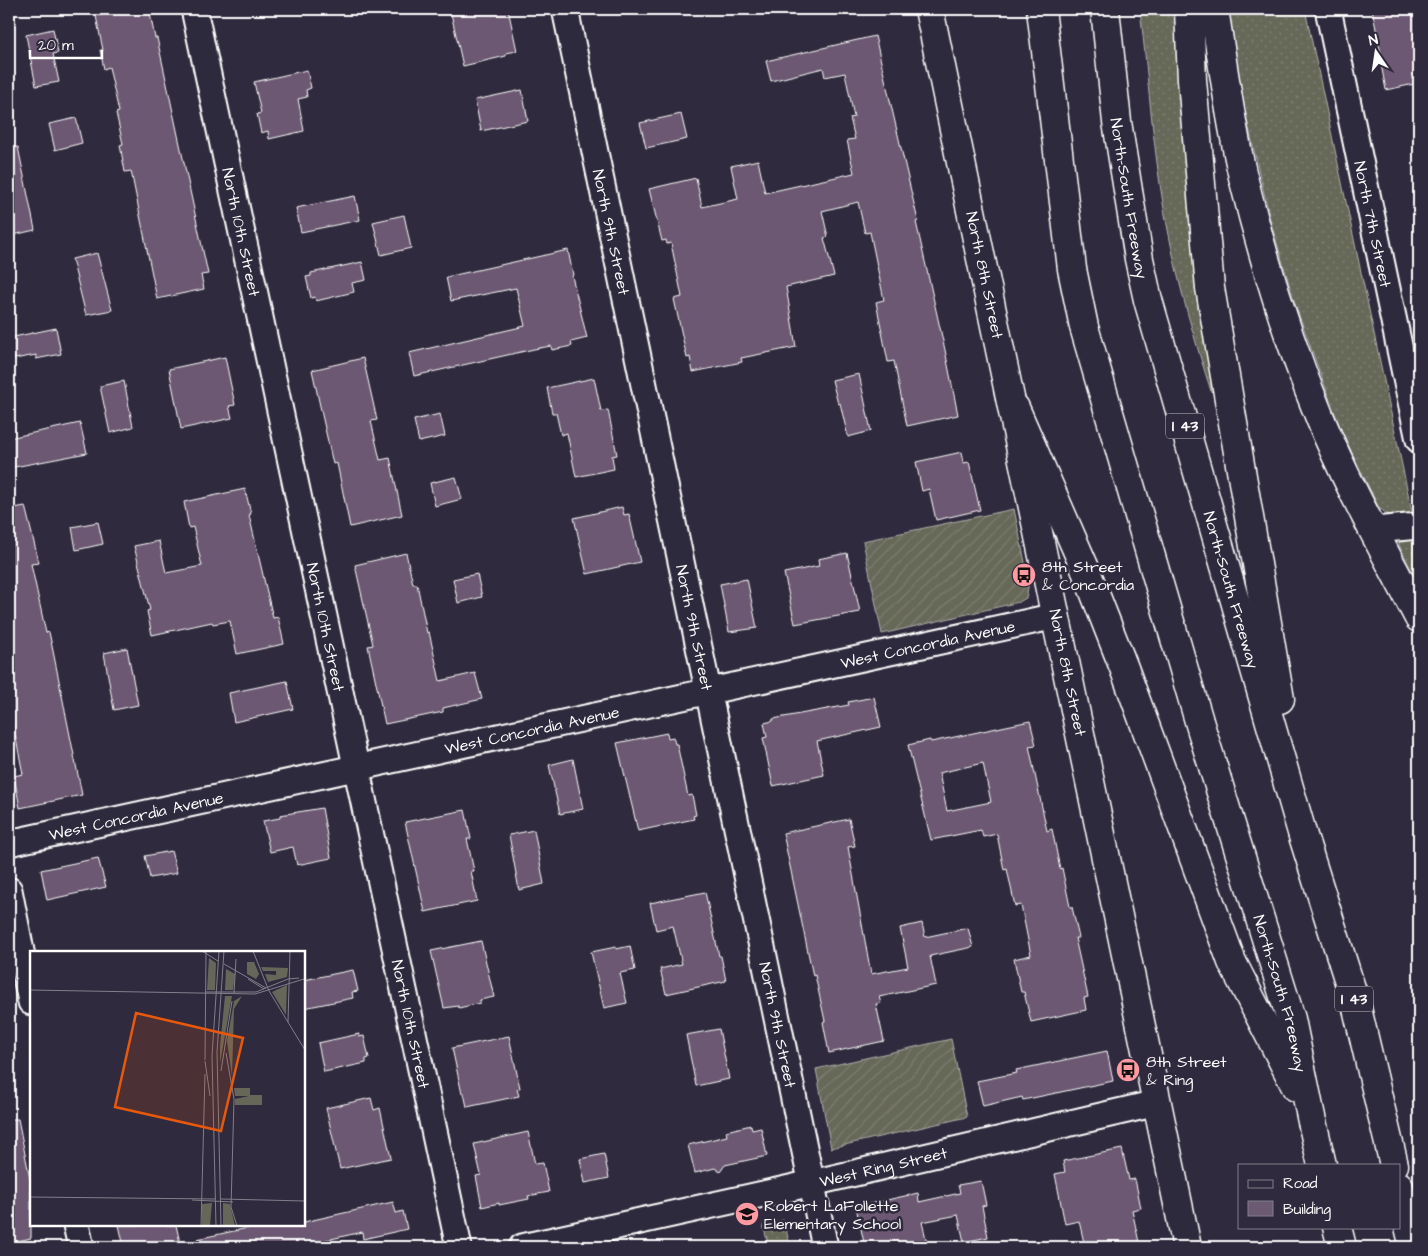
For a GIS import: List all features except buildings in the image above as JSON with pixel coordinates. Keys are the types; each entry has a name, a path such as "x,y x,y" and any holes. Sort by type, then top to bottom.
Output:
{"main road":[{"name":"North 8th Street","path":"929,9 1014,408 1187,1247"},
{"name":"North-South Freeway","path":"1041,9 1071,260 1084,327 1201,728 1291,1019 1322,1164"},
{"name":"North-South Freeway","path":"1105,9 1117,122 1139,259 1148,300 1304,836 1356,1004 1394,1164"},
{"path":"1189,9 1192,80 1210,288 1304,836"},
{"path":"1214,9 1241,167 1269,272 1297,360 1320,419 1346,477 1419,618"},
{"path":"1014,408 1084,566 1124,668 1232,962 1311,1117"},
{"path":"1400,1190 1414,1247"},
{"path":"1337,1228 1342,1247"}],"street":[{"name":"North 10th Street","path":"194,9 459,1247"},
{"name":"North 9th Street","path":"565,9 826,1247"},
{"name":"North 7th Street","path":"1328,9 1419,440"},
{"path":"1374,530 1419,526"},
{"name":"West Concordia Avenue","path":"9,843 1056,616"},
{"path":"9,890 30,997"},
{"name":"West Ring Street","path":"522,1247 812,1183 1157,1103"},
{"path":"76,1226 81,1247"}],"green space":[{"path":"1140,9 1179,9 1211,365 1211,391 1183,297 1164,212"},
{"path":"1228,9 1305,9 1412,512 1403,518 1390,516 1379,508 1341,430 1296,307 1271,223 1240,90"},
{"path":"1014,509 1029,582 1026,598 1019,602 882,634 863,541"},
{"path":"1419,534 1419,585 1399,545 1399,540"},
{"path":"951,1039 967,1117 831,1148 816,1069"},
{"path":"784,1220 790,1247 770,1247 763,1225"}],"place":[{"name":"8th Street & Concordia","path":"1024,575"},
{"name":"8th Street & Ring","path":"1128,1070"},
{"name":"Robert LaFollette Elementary School","path":"747,1214"}]}
